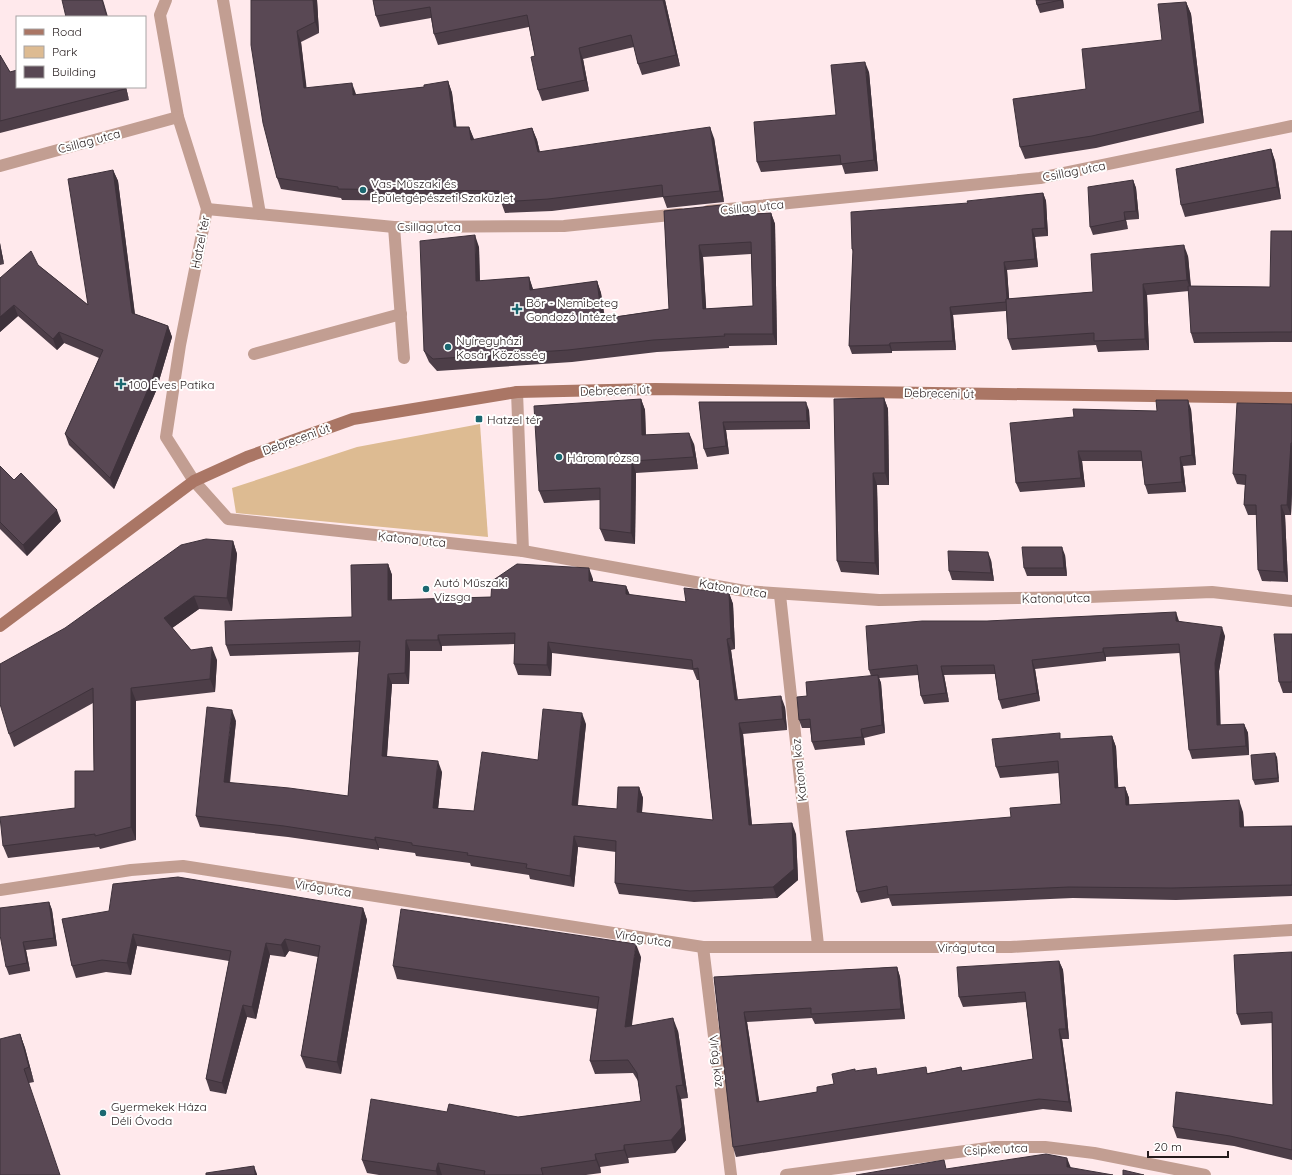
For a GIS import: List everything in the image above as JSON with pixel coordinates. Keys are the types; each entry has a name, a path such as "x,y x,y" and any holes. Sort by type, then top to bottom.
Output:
{"street":[{"name":"Hatzel tér","path":"166,0 160,15 178,117 207,209 180,345 166,437 194,481"},
{"path":"223,0 260,214"},
{"name":"Csillag utca","path":"0,166 178,117"},
{"name":"Csillag utca","path":"207,209 394,227 564,226 1040,178 1292,126"},
{"path":"394,227 404,358"},
{"path":"254,354 401,314"},
{"name":"Debreceni út","path":"0,626 194,481 247,457 353,419 517,392 655,389 1292,398"},
{"path":"517,392 523,550"},
{"name":"Katona utca","path":"194,481 228,519 523,550 745,591 780,595 879,600 1090,597 1212,592 1292,601"},
{"name":"Katona köz","path":"780,595 818,945"},
{"name":"Virág utca","path":"0,890 131,870 182,866 703,947 818,945 1011,947 1292,930"},
{"name":"Virág köz","path":"703,947 731,1175"},
{"name":"Csipke utca","path":"786,1175 995,1147 1045,1147 1094,1153 1205,1175"}],"green space":[{"path":"480,424 488,537 236,513 232,488 357,447"}],"building":[{"path":"62,0 102,0 107,16 66,16"},
{"path":"251,0 313,0 315,22 297,31 304,88 352,83 353,95 424,87 424,85 448,81 454,127 469,127 471,140 532,128 538,152 710,127 720,191 663,197 662,185 548,199 501,202 499,191 338,189 338,187 277,178 263,123 251,45"},
{"path":"373,0 663,0 676,55 638,64 631,35 579,48 585,80 538,90 531,57 535,56 527,15 434,34 430,7 376,16"},
{"path":"1036,0 1061,0 1037,5"},
{"path":"1186,2 1200,111 1092,136 1020,147 1013,99 1086,89 1082,49 1162,40 1158,4"},
{"path":"0,55 10,72 16,70 16,88 125,88 125,89 0,121"},
{"path":"865,62 874,160 841,164 840,155 757,162 754,122 836,115 831,65"},
{"path":"1271,149 1277,187 1181,205 1176,169"},
{"path":"113,170 132,313 168,326 152,380 110,478 65,434 103,350 59,332 53,339 14,305 0,317 0,278 31,251 38,265 88,305 68,179"},
{"path":"1133,180 1136,211 1124,212 1125,220 1090,227 1088,187"},
{"path":"1043,193 1045,228 1032,229 1035,259 1004,262 1006,302 950,307 953,341 849,346 853,249 851,212 968,203 967,201"},
{"path":"722,205 723,216 771,213 773,334 724,334 725,336 653,340 568,350 433,359 424,351 420,241 475,235 476,281 529,277 530,290 597,281 602,319 669,309 664,211","holes":["751,242 753,306 703,309 699,245"]},
{"path":"1271,231 1292,231 1292,332 1191,333 1188,286 1270,287"},
{"path":"1184,245 1187,280 1143,284 1145,339 1094,341 1094,333 1008,339 1006,299 1093,292 1091,254"},
{"path":"884,398 885,473 873,473 875,563 837,561 834,399"},
{"path":"641,399 642,435 689,433 694,457 632,461 631,533 600,529 600,488 539,491 534,406"},
{"path":"1156,400 1188,400 1192,455 1180,457 1182,482 1145,485 1141,451 1078,451 1081,478 1016,483 1010,423 1074,417 1073,409 1157,411"},
{"path":"699,402 806,402 807,421 723,422 726,446 704,449"},
{"path":"1237,403 1292,404 1292,443 1287,505 1281,505 1284,572 1258,570 1256,505 1244,505 1246,475 1233,474"},
{"path":"0,466 14,480 21,473 57,510 23,545 0,522"},
{"path":"206,539 233,541 227,598 194,596 164,618 191,650 212,647 210,679 131,688 131,827 95,836 95,834 3,846 0,817 75,808 75,771 94,771 93,688 9,734 0,704 0,664 65,628 181,545"},
{"path":"1022,547 1062,547 1064,568 1024,568"},
{"path":"948,551 988,552 991,573 949,571"},
{"path":"388,564 388,600 491,597 492,581 517,564 589,568 589,581 626,586 626,594 686,602 684,588 729,593 731,638 727,639 735,700 781,696 783,719 739,723 749,825 792,823 794,869 773,887 690,891 615,883 616,841 574,836 570,876 526,868 527,864 467,855 468,853 412,845 412,843 375,837 375,840 284,826 196,816 207,707 232,710 224,782 289,788 348,796 360,641 226,645 225,621 352,617 351,565","holes":["515,633 514,664 547,665 548,642 692,660 693,669 698,668 713,820 637,812 639,787 618,787 617,809 572,805 582,713 543,709 538,760 482,752 474,811 433,808 438,761 382,756 388,674 405,673 406,640 438,640 438,635"]},
{"path":"1176,612 1176,621 1222,627 1215,663 1217,725 1244,724 1246,746 1189,750 1179,644 1103,648 1103,652 1032,660 1037,693 999,700 994,665 941,666 946,693 921,696 917,665 869,670 866,626 922,621 987,621"},
{"path":"1274,634 1292,634 1292,682 1279,682"},
{"path":"878,675 882,725 861,729 862,737 812,742 810,719 799,720 797,697 807,696 806,682"},
{"path":"1060,733 1060,739 1112,736 1115,788 1125,787 1126,805 1239,800 1240,827 1292,826 1292,885 1172,888 1069,887 888,895 887,886 857,892 846,831 1011,817 1010,808 1061,804 1058,761 996,767 992,739"},
{"path":"1275,753 1278,778 1253,780 1251,755"},
{"path":"178,877 363,908 337,1062 301,1056 320,946 285,939 281,945 266,943 252,1007 243,1005 222,1083 206,1079 231,951 133,934 127,963 102,960 72,966 62,919 109,911 113,884"},
{"path":"49,902 54,938 23,942 27,963 6,967 0,935 0,908"},
{"path":"401,909 636,944 625,1027 673,1018 683,1085 676,1086 682,1127 671,1140 624,1145 624,1150 595,1154 596,1160 541,1168 543,1175 484,1175 485,1171 438,1163 436,1171 362,1160 371,1099 447,1112 449,1104 518,1117 641,1101 637,1073 628,1060 590,1061 599,997 393,966"},
{"path":"1292,952 1292,1150 1230,1136 1173,1127 1176,1092 1273,1105 1272,1012 1237,1014 1234,955"},
{"path":"1059,961 1066,1029 1059,1029 1069,1102 1039,1099 733,1147 714,977 897,967 901,1009 811,1014 811,1008 744,1012 757,1102 817,1092 817,1087 834,1084 832,1074 855,1069 855,1071 876,1068 877,1075 926,1067 927,1074 961,1067 962,1071 1033,1059 1025,992 959,997 957,967"},
{"path":"20,1034 29,1067 24,1069 60,1175 0,1175 0,1039"},
{"path":"1046,1154 1067,1158 1067,1167 1113,1175 856,1175 944,1160 946,1169"},
{"path":"254,1166 255,1175 206,1175 206,1173"},
{"path":"1123,1170 1144,1175 1123,1175"}],"place":[{"name":"Vas-Műszaki és Épületgépészeti Szaküzlet","path":"363,190"},
{"name":"Bőr - Nemibeteg Gondozó Intézet","path":"517,309"},
{"name":"Nyíregyházi Kosár Közösség","path":"448,347"},
{"name":"100 Éves Patika","path":"121,384"},
{"name":"Hatzel tér","path":"479,419"},
{"name":"Három rózsa","path":"559,457"},
{"name":"Autó Műszaki Vizsga","path":"426,589"},
{"name":"Gyermekek Háza Déli Óvoda","path":"103,1113"}]}
